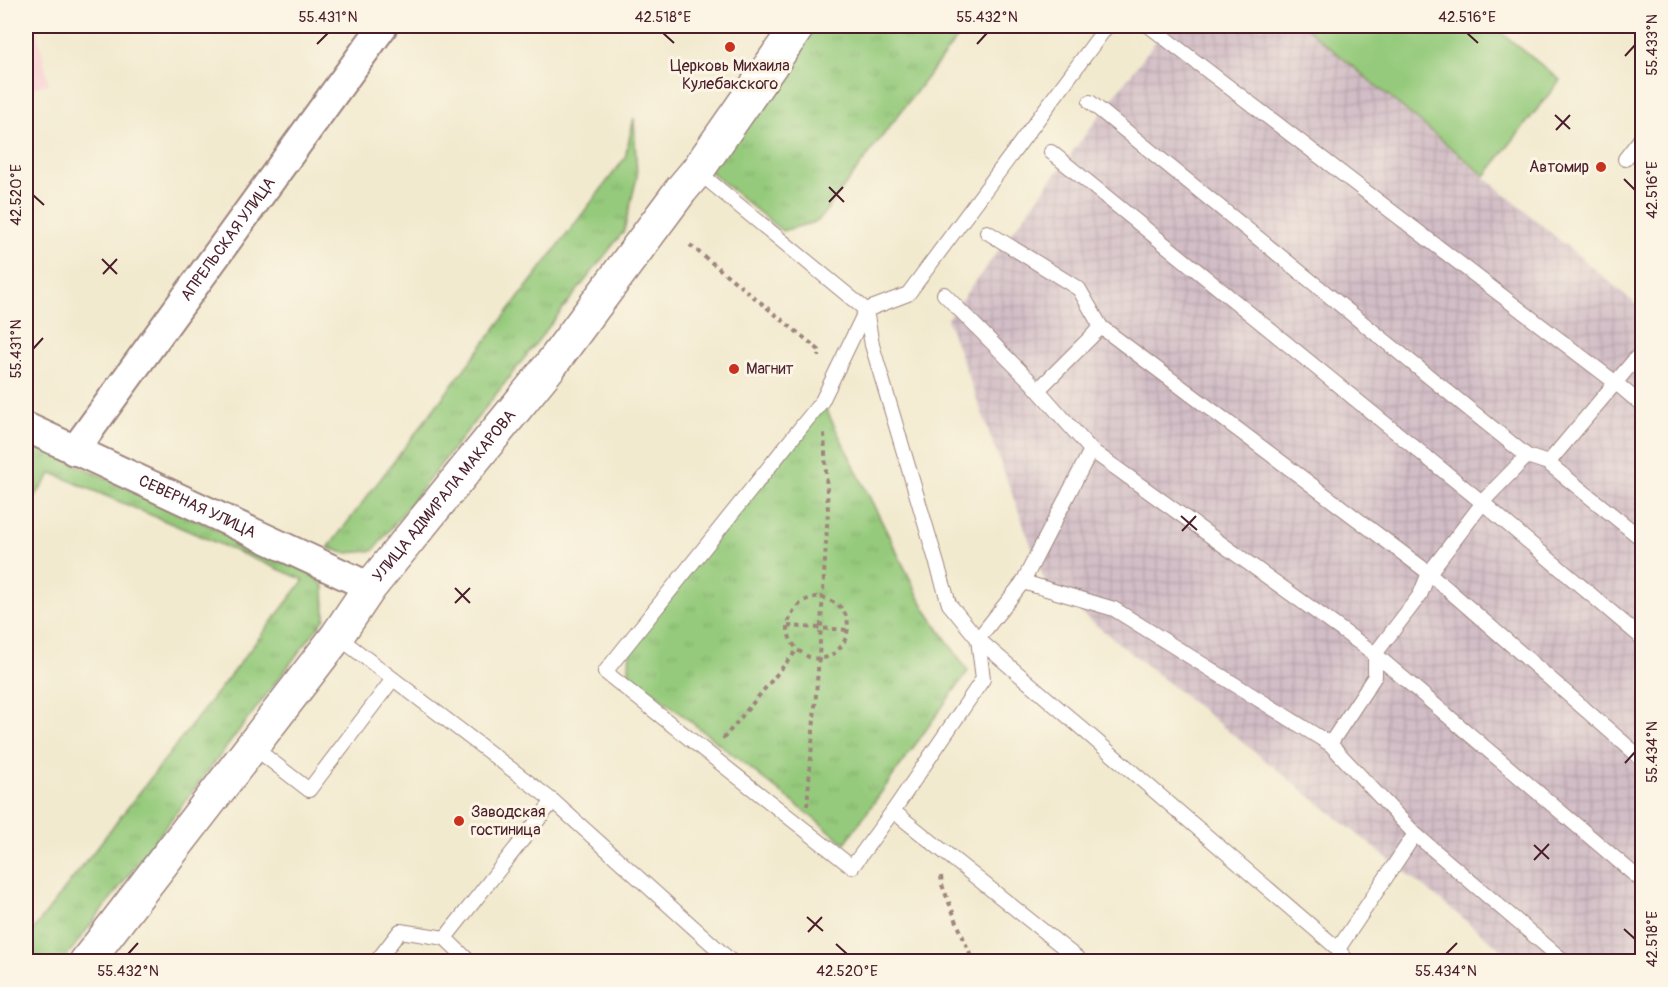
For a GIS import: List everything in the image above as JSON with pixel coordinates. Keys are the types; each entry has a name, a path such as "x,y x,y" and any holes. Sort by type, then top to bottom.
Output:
{"street":[{"name":"АПРЕЛЬСКАЯ УЛИЦА","path":"74,451 383,26"},
{"name":"УЛИЦА АДМИРАЛА МАКАРОВА","path":"86,962 337,636 370,587 550,366 697,171 798,26"},
{"name":"СЕВЕРНАЯ УЛИЦА","path":"26,428 370,587"}],"lane":[{"path":"1090,450 1023,582 978,639 983,680 852,867 605,672 822,401 866,310 908,294 1107,26"},
{"path":"1149,26 1642,405"},
{"path":"1090,102 1527,456 1548,463 1642,539"},
{"path":"1625,159 1642,137"},
{"path":"1051,152 1483,503 1642,638"},
{"path":"697,171 866,310 872,345 949,604 978,639 1338,949 1348,962"},
{"path":"987,232 1079,289 1101,327 1429,573 1642,759"},
{"path":"944,294 1038,390 1090,450 1375,654 1642,881"},
{"path":"1038,390 1101,327"},
{"path":"1548,463 1642,351"},
{"path":"1329,744 1375,676 1375,654 1420,595 1429,573 1483,503 1527,456"},
{"path":"1023,582 1114,609 1329,744 1415,834 1565,962"},
{"path":"337,636 553,801 732,962"},
{"path":"252,746 309,790 393,679"},
{"path":"445,938 553,801"},
{"path":"893,811 1082,962"},
{"path":"1338,949 1415,834"},
{"path":"376,962 400,931 445,938 470,962"}],"path":[{"path":"690,245 819,350 828,511 806,813"},
{"path":"822,596 839,605 848,618 848,634 841,648 827,657 811,658 797,650 789,637 788,621 796,607 809,598 822,596"},
{"path":"788,626 848,630"},
{"path":"719,744 797,650"},
{"path":"937,846 942,885 973,962"}],"shaded area":[{"path":"26,26 36,26 49,84 26,89"},
{"path":"1167,26 1303,26 1642,309 1642,961 1516,961 1046,585 947,319"}],"green space":[{"path":"810,26 966,26 818,221 782,231 708,170"},
{"path":"1304,26 1493,26 1560,80 1485,176"},
{"path":"634,118 637,177 624,231 373,551 345,553 328,548 625,158"},
{"path":"822,401 925,609 968,671 845,843 629,673 630,639"},
{"path":"26,441 311,573 324,586 325,618 63,961 26,961 26,939 304,580 52,473 26,509"}],"place":[{"name":"Церковь Михаила Кулебакского","path":"730,47"},
{"name":"Автомир","path":"1601,167"},
{"name":"Магнит","path":"734,369"},
{"name":"Заводская гостиница","path":"459,821"}]}
